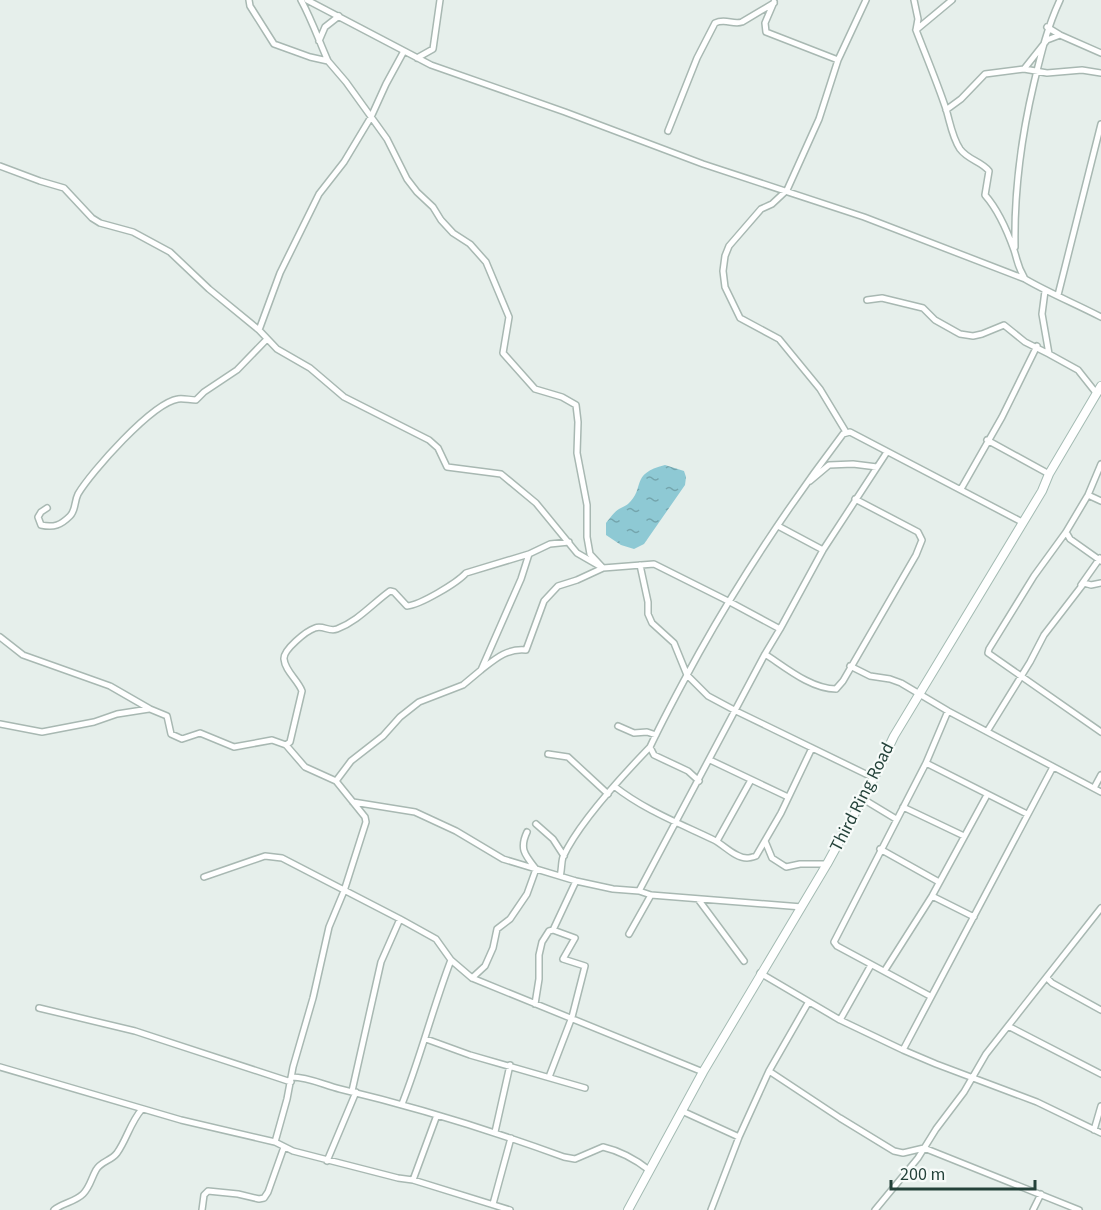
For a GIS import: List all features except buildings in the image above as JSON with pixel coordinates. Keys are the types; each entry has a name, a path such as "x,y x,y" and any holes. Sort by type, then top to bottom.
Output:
{"street":[{"path":"249,0 250,6 274,44 328,61"},
{"path":"302,0 315,25 328,61 387,139 407,179 453,233 470,244 486,262 509,317 503,353 515,369 535,388 562,397 576,405 577,453 586,505 587,537 590,554 603,568"},
{"path":"307,0 431,65 703,164 864,217 1025,279 1101,317"},
{"path":"417,58 433,49 440,0"},
{"path":"866,0 838,60 819,119 787,190 772,204 761,209 729,246 723,271 725,287 740,318 779,339 820,389 846,432 1022,522"},
{"path":"914,0 918,19 916,30 955,140 960,149 989,171 985,195 999,212 1015,252"},
{"path":"916,30 952,0"},
{"path":"1025,279 1016,263 1015,252 1014,218 1019,157 1047,27 1060,0"},
{"path":"775,1 765,23 766,32 838,60"},
{"path":"668,131 697,58 715,23 727,20 738,23 775,1"},
{"path":"319,41 326,27 339,16"},
{"path":"1047,27 1101,53"},
{"path":"1024,69 1045,43 1060,35"},
{"path":"259,330 280,273 319,194 344,162 371,117 404,51"},
{"path":"946,111 985,74 1024,69 1037,72 1063,73 1082,70 1101,73"},
{"path":"1058,295 1101,124"},
{"path":"0,166 64,188 92,218 100,223 133,232 170,252 278,349 310,368 344,397 429,440 438,448 447,467 501,474 536,503 577,553 603,568"},
{"path":"1045,291 1042,314 1049,354"},
{"path":"867,300 882,298 923,308 935,320 960,334 973,336 1004,325 1026,342 1078,370 1100,393"},
{"path":"47,507 38,517 41,525 52,527 63,522 74,512 78,494 96,469 124,438 160,406 179,398 196,400 237,370 267,339"},
{"path":"961,489 1002,417 1037,346"},
{"name":"Third Ring Road","path":"628,1210 703,1072 827,864 918,693 1100,393"},
{"path":"560,876 564,856 581,829 608,794 651,747 687,675 750,565 802,487 846,432"},
{"path":"987,440 1049,474"},
{"path":"639,891 823,550 887,452"},
{"path":"1101,464 1088,495 1066,532 988,653 1101,732"},
{"path":"802,487 829,465 877,466"},
{"path":"1088,495 1101,501"},
{"path":"765,654 803,678 830,689 836,689 916,555 922,540 918,532 855,499"},
{"path":"778,526 823,550"},
{"path":"988,730 1044,635 1070,603 1100,559 1070,539 1066,532"},
{"path":"1059,540 1070,539"},
{"path":"286,745 290,742 302,691 283,657 287,650 301,638 316,628 322,627 330,631 337,629 362,615 390,591 394,592 407,606 412,605 461,579 466,573 529,554 550,544 569,542"},
{"path":"481,670 521,579 529,554"},
{"path":"336,781 351,761 383,736 400,717 419,702 464,685 501,655 516,649 526,650 544,601 558,586 578,580 603,568 654,564 780,629"},
{"path":"640,565 648,602 648,614 652,623 674,643 687,675 708,696 874,778"},
{"path":"1080,586 1084,583 1091,585 1101,583"},
{"path":"0,637 23,655 110,686 167,716 171,734 182,739 200,733 234,747 272,740 286,745 305,766 336,781 365,817 366,822 344,891 329,927 313,998 274,1143"},
{"path":"850,666 870,676 901,683 948,711 988,730 1101,792"},
{"path":"0,724 42,732 94,722 117,714 150,709"},
{"path":"930,996 837,946 834,942 926,763 948,711"},
{"path":"618,726 634,733 647,732 656,735"},
{"path":"651,747 654,755 681,767 699,781"},
{"path":"615,786 626,795 676,823 717,841 746,858 756,856 765,841 812,748"},
{"path":"548,754 568,757 608,794"},
{"path":"710,760 788,798"},
{"path":"926,763 1027,814"},
{"path":"903,1050 1053,767"},
{"path":"1094,788 1101,775"},
{"path":"717,841 752,780"},
{"path":"885,970 932,896 987,795"},
{"path":"863,799 896,819"},
{"path":"351,802 415,812 456,831 503,859 614,889 639,891 651,895 802,907"},
{"path":"903,807 964,836"},
{"path":"536,824 553,839 564,856"},
{"path":"527,832 522,843 523,849 536,868"},
{"path":"765,841 772,858 786,867 800,864 827,864"},
{"path":"880,849 939,882"},
{"path":"204,877 265,856 282,858 436,939 451,960 472,978 703,1072"},
{"path":"472,978 485,966 493,948 497,929 510,919 527,894 536,868"},
{"path":"535,1004 542,942 549,931 553,930 576,880"},
{"path":"629,934 651,895"},
{"path":"932,896 974,917"},
{"path":"698,899 744,961"},
{"path":"875,1210 924,1148 972,1078 976,1068 1100,910"},
{"path":"327,1161 354,1092 381,962 400,919"},
{"path":"549,1077 572,1017 585,966 564,959 575,938 553,930"},
{"path":"402,1104 451,960"},
{"path":"840,1020 871,965"},
{"path":"760,974 840,1020 903,1050 1037,1102 1101,1134"},
{"path":"1047,978 1101,1010"},
{"path":"711,1210 739,1137 769,1071 808,1002"},
{"path":"39,1008 135,1031 291,1080 300,1077 402,1104 495,1132 564,1157 575,1159 603,1147 607,1148 625,1154 649,1170"},
{"path":"1008,1026 1101,1074"},
{"path":"426,1039 470,1055 585,1088"},
{"path":"495,1132 510,1065"},
{"path":"0,1067 142,1109 274,1143 327,1161 413,1180 510,1210"},
{"path":"769,1071 884,1146 903,1153 924,1148 1079,1210"},
{"path":"1094,1130 1101,1106"},
{"path":"54,1210 81,1196 90,1185 96,1168 118,1152 132,1120 142,1109"},
{"path":"682,1111 739,1137"},
{"path":"413,1180 437,1115"},
{"path":"493,1204 511,1138"},
{"path":"202,1210 204,1195 208,1191 264,1198 284,1147"},
{"path":"1033,1210 1041,1194"}],"water":[{"path":"665,465 684,471 685,485 644,544 634,549 621,545 606,535 606,523 615,512 627,505 633,498 642,477"}]}
